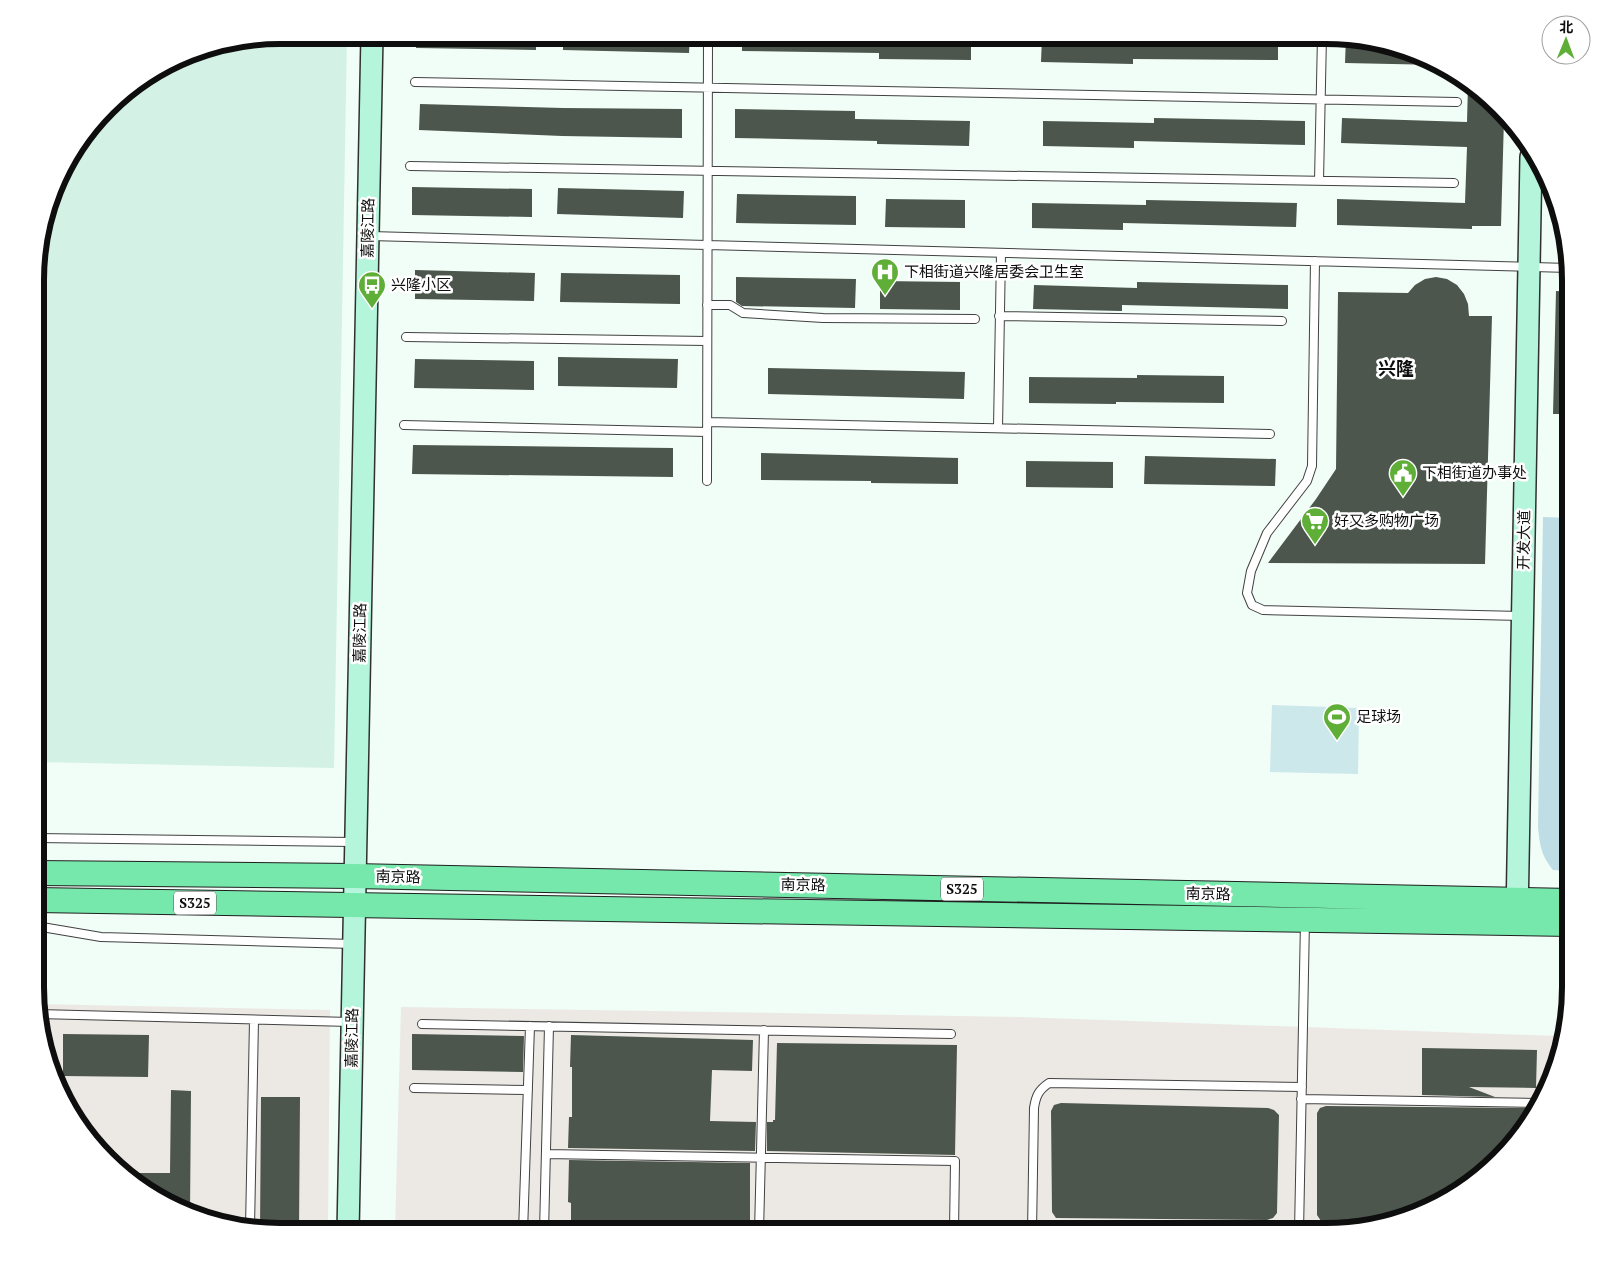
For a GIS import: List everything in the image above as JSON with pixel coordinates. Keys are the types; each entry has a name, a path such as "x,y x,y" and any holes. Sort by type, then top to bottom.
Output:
{"main road":[{"name":"南京路","path":"44,873 354,876 1517,912 1562,922"},
{"name":"南京路","path":"44,900 1305,919 1517,912 1562,903"}],"street":[{"name":"嘉陵江路","path":"348,1223 372,44"},
{"name":"开发大道","path":"1517,912 1532,164"}],"lane":[{"path":"707,481 708,44"},
{"path":"1319,181 1322,44"},
{"path":"415,82 1457,102"},
{"path":"410,166 1454,183"},
{"path":"368,236 1562,268"},
{"path":"998,428 1001,253"},
{"path":"1315,261 1312,466 1307,481 1267,533 1251,571 1247,593 1252,605 1263,610 1523,616"},
{"path":"707,305 730,305 744,313 823,318 975,319"},
{"path":"999,316 1282,321"},
{"path":"406,337 707,341"},
{"path":"707,422 1270,434"},
{"path":"404,425 707,432"},
{"path":"44,838 355,842"},
{"path":"1299,1223 1305,919"},
{"path":"44,927 101,937 354,944"},
{"path":"45,1014 352,1022"},
{"path":"250,1221 254,1020"},
{"path":"422,1024 951,1034"},
{"path":"523,1223 530,1026"},
{"path":"544,1223 549,1026"},
{"path":"759,1223 764,1030"},
{"path":"1032,1223 1035,1098 1040,1090 1050,1083 1302,1087"},
{"path":"414,1088 528,1090"},
{"path":"1301,1098 1532,1103"},
{"path":"546,1154 955,1161 954,1223"}],"shaded area":[{"path":"1543,517 1562,518 1562,870 1553,870 1546,860 1542,850 1538,827"},
{"path":"1272,705 1359,708 1358,774 1270,772"},
{"path":"44,1004 330,1010 328,1223 264,1223 234,1219 189,1205 162,1192 124,1165 92,1131 68,1092 56,1063 48,1033"},
{"path":"401,1007 1019,1017 1557,1036 1550,1063 1531,1105 1514,1131 1482,1165 1470,1175 1431,1199 1402,1211 1372,1219 1342,1223 395,1223"}],"green space":[{"path":"264,44 347,44 334,768 44,762 44,264 48,234 56,204 68,175 92,136 136,92 175,68 204,56 234,48"}],"building":[{"path":"416,44 536,44 536,50 416,48"},
{"path":"563,44 690,44 689,53 563,50"},
{"path":"742,44 971,44 971,60 879,59 879,53 742,51"},
{"path":"1042,44 1278,44 1278,60 1133,59 1133,64 1041,62"},
{"path":"1346,44 1372,48 1402,56 1423,65 1345,63"},
{"path":"1468,91 1504,124 1501,226 1472,226 1472,229 1337,225 1337,199 1465,203 1467,147 1341,143 1342,118 1467,122"},
{"path":"420,104 682,109 682,138 562,136 419,130"},
{"path":"735,109 855,111 855,119 970,121 969,146 877,144 877,141 735,138"},
{"path":"1154,118 1305,121 1305,145 1134,141 1134,148 1043,146 1043,121 1154,123"},
{"path":"412,187 532,189 532,217 412,215"},
{"path":"558,188 684,191 683,218 557,214"},
{"path":"737,194 856,196 856,225 736,223"},
{"path":"886,199 965,200 965,228 885,227"},
{"path":"1146,200 1297,203 1296,227 1123,223 1123,230 1032,228 1032,203 1146,205"},
{"path":"415,270 535,273 534,301 415,299"},
{"path":"561,273 680,275 680,304 560,302"},
{"path":"736,277 856,279 855,308 742,306 736,302"},
{"path":"1436,277 1447,279 1457,285 1464,294 1468,304 1469,316 1492,316 1485,564 1268,563 1336,469 1338,292 1408,293 1415,285 1425,279"},
{"path":"880,281 960,282 960,310 880,309"},
{"path":"1137,282 1288,285 1288,309 1122,305 1122,311 1033,309 1034,285 1137,288"},
{"path":"1556,291 1562,291 1562,414 1553,414"},
{"path":"558,357 678,359 677,388 558,386"},
{"path":"415,359 534,361 534,390 414,388"},
{"path":"768,368 965,372 964,399 768,394"},
{"path":"1137,375 1224,376 1224,403 1029,403 1029,377 1137,378"},
{"path":"413,445 673,448 673,477 412,474"},
{"path":"761,453 958,458 958,484 761,480"},
{"path":"1145,456 1276,459 1275,486 1144,484"},
{"path":"1026,461 1113,462 1113,488 1026,487"},
{"path":"63,1034 149,1035 148,1077 63,1076"},
{"path":"412,1034 524,1036 523,1072 412,1070"},
{"path":"571,1035 753,1040 752,1071 712,1070 710,1121 756,1122 755,1151 568,1148 569,1117 572,1117"},
{"path":"777,1043 957,1045 955,1155 767,1151 767,1122 775,1120"},
{"path":"1422,1048 1537,1050 1536,1088 1469,1087 1495,1097 1422,1095"},
{"path":"171,1090 191,1091 190,1205 162,1192 134,1173 170,1173"},
{"path":"261,1097 300,1097 299,1223 260,1222"},
{"path":"1061,1103 1268,1108 1274,1110 1279,1115 1277,1213 1273,1218 1267,1220 1056,1218 1052,1212 1051,1111 1054,1105"},
{"path":"1326,1106 1528,1109 1514,1131 1482,1165 1444,1192 1402,1211 1372,1219 1321,1221 1317,1215 1317,1113 1320,1108"},
{"path":"569,1160 750,1163 750,1223 571,1223 571,1203 568,1202"}],"place":[{"name":"下相街道兴隆居委会卫生室","path":"885,296"},
{"name":"兴隆小区","path":"372,309"},
{"name":"下相街道办事处","path":"1403,497"},
{"name":"好又多购物广场","path":"1315,545"},
{"name":"足球场","path":"1337,741"}],"district":[{"name":"兴隆","path":"1396,369"}]}
